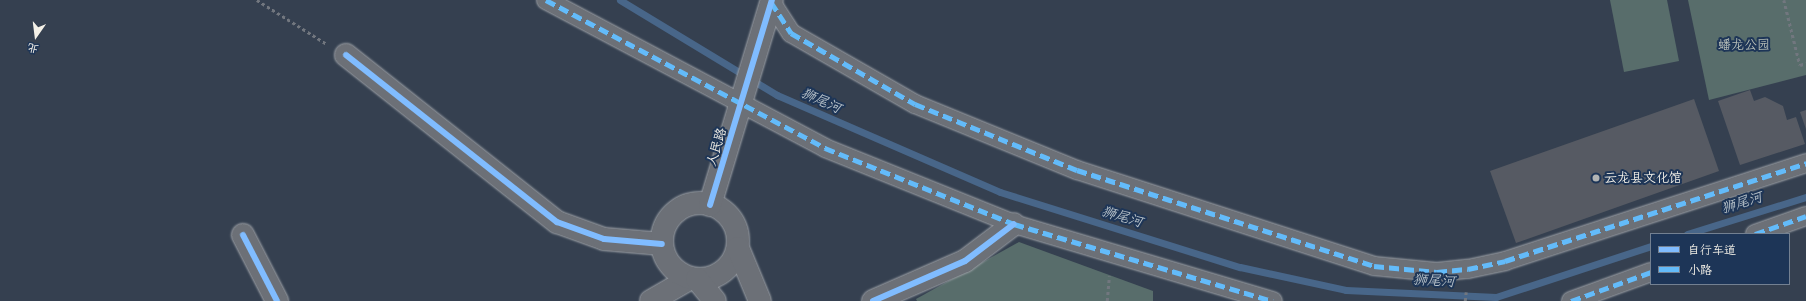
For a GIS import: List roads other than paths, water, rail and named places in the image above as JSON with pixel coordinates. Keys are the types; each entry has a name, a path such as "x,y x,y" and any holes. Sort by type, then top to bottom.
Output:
{"street":[{"path":"546,0 743,100 825,148 1014,224 1110,254 1273,301"},
{"path":"770,7 791,33 915,104 1077,170 1374,266 1437,272 1468,269 1506,261 1806,163"},
{"name":"人民路","path":"710,205 770,7"},
{"path":"346,56 557,222 604,239 662,244"},
{"path":"715,301 694,278 671,265 662,244 664,232 669,220 678,210 690,205 710,205 726,214 734,224 738,248 760,301"},
{"path":"1758,233 1806,216"},
{"path":"873,301 965,261 1014,224"},
{"path":"243,235 277,301"},
{"path":"650,301 694,278 714,276 725,271 732,262 738,248"},
{"path":"1571,301 1650,272"}],"waterway":[{"name":"狮尾河","path":"620,0 777,95 1000,192 1240,267 1346,290 1496,297 1650,246"},
{"name":"狮尾河","path":"1690,233 1806,197"}],"place":[{"name":"云龙县文化馆","path":"1596,178"}],"park label":[{"name":"蟠龙公园","path":"1744,45"}]}
